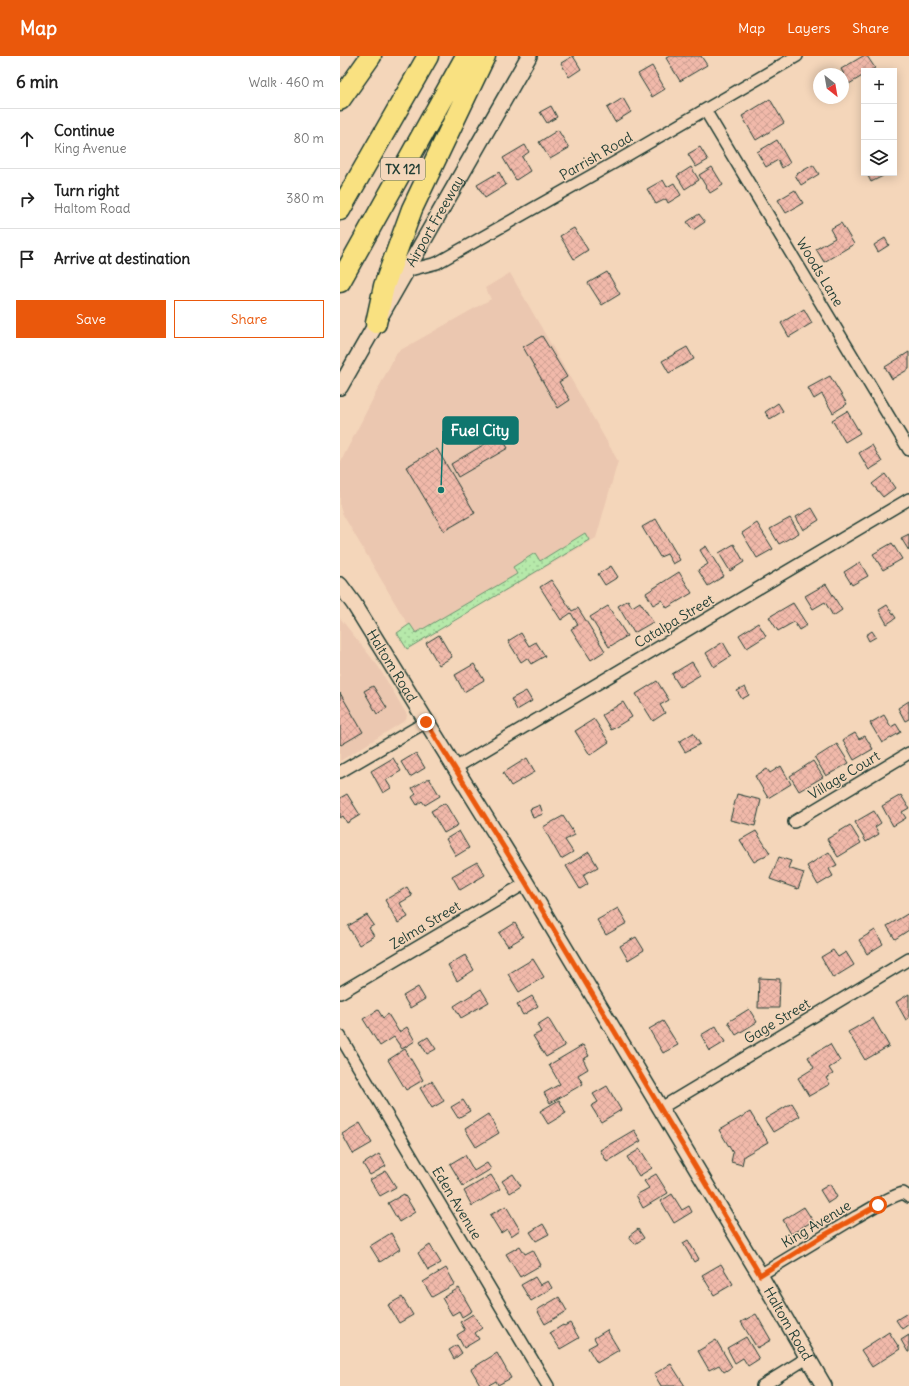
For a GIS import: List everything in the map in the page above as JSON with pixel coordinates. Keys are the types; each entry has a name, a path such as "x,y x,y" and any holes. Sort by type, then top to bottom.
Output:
{"highway":[{"path":"340,100 371,56"},
{"name":"TX 121","path":"340,210 428,56"},
{"name":"TX 121","path":"340,282 466,56"},
{"path":"376,323 384,286 412,209 485,56"}],"main road":[{"path":"340,96 363,56"},
{"name":"Airport Freeway","path":"340,387 529,56"},
{"name":"Haltom Road","path":"340,585 354,604 526,883 760,1275 824,1386"}],"street":[{"name":"Parrish Road","path":"406,271 438,263 613,164 797,56"},
{"name":"Woods Lane","path":"705,110 909,450"},
{"name":"Catalpa Street","path":"454,768 909,499"},
{"path":"340,772 426,722"},
{"name":"Village Court","path":"794,822 909,753"},
{"name":"Zelma Street","path":"340,993 526,883"},
{"name":"Gage Street","path":"661,1108 909,959"},
{"name":"Eden Avenue","path":"340,1036 548,1386"},
{"name":"King Avenue","path":"760,1275 823,1236 878,1205 903,1194 909,1197"},
{"path":"762,1386 807,1358"}],"shaded area":[{"path":"510,273 618,461 596,538 418,642 342,513 340,507 340,463 397,352 491,299 485,288"},
{"path":"340,618 378,666 407,715 406,720 340,761"}],"green space":[{"path":"585,533 589,540 407,649 397,633 410,624 416,633 517,574 513,567 535,553 540,561"}],"building":[{"path":"573,56 581,69 569,77 561,63"},
{"path":"670,56 701,56 707,65 680,81 666,58"},
{"path":"863,56 867,56 875,68 861,68 861,77 849,84 849,68 843,68"},
{"path":"652,66 665,89 652,97 638,74"},
{"path":"623,98 631,112 615,122 607,108"},
{"path":"770,99 784,123 756,140 742,116"},
{"path":"551,106 557,117 547,123 540,112"},
{"path":"558,130 569,148 550,159 539,142"},
{"path":"777,140 790,163 782,168 778,160 766,167 757,152"},
{"path":"525,145 529,152 522,157 530,171 516,180 503,158"},
{"path":"700,147 708,160 696,167 688,154"},
{"path":"813,165 819,174 801,185 795,175"},
{"path":"691,167 699,180 685,189 677,176"},
{"path":"712,167 723,185 710,193 699,175"},
{"path":"499,172 506,185 485,198 477,185"},
{"path":"868,176 883,176 871,182"},
{"path":"663,180 667,187 674,183 681,195 668,203 666,199 656,204 647,189"},
{"path":"795,190 803,203 786,213 778,200"},
{"path":"699,214 705,222 693,230 687,222"},
{"path":"841,223 854,244 824,262 816,249 835,238 830,229"},
{"path":"574,228 588,250 574,259 560,236"},
{"path":"885,238 889,245 878,252 874,245"},
{"path":"607,272 620,294 602,305 588,283"},
{"path":"804,309 812,323 789,337 781,323"},
{"path":"542,336 567,377 559,382 570,400 558,408 523,347"},
{"path":"687,347 694,359 669,373 662,361"},
{"path":"909,352 909,369 892,379 885,367"},
{"path":"830,376 847,404 833,413 822,394 814,399 808,388"},
{"path":"778,403 783,411 770,419 765,412"},
{"path":"847,411 860,433 845,442 832,420"},
{"path":"500,435 508,448 458,477 451,464"},
{"path":"872,445 882,462 869,470 859,453"},
{"path":"437,449 475,513 444,531 406,467"},
{"path":"885,474 895,488 883,497 872,484"},
{"path":"812,508 819,520 803,530 796,517"},
{"path":"790,518 799,533 779,544 770,529"},
{"path":"656,519 680,560 673,564 667,554 660,557 642,527"},
{"path":"757,523 773,549 757,558 742,533"},
{"path":"909,534 909,551 901,538"},
{"path":"892,543 902,559 883,570 873,554"},
{"path":"734,544 744,562 730,571 719,553"},
{"path":"706,546 724,576 708,586 698,570 708,564 700,550"},
{"path":"860,562 868,576 852,585 844,572"},
{"path":"611,566 618,577 605,585 598,574"},
{"path":"679,572 692,593 667,608 662,600 653,605 646,593"},
{"path":"551,580 572,611 578,608 605,651 591,660 571,629 578,625 571,613 561,620 540,587"},
{"path":"826,584 842,610 833,616 825,602 813,609 805,596"},
{"path":"628,600 632,607 640,602 653,622 634,633 618,606"},
{"path":"793,603 807,625 799,630 794,622 778,631 769,617"},
{"path":"887,605 896,618 887,624 879,610"},
{"path":"608,606 627,636 609,647 590,617"},
{"path":"758,623 766,636 747,648 739,635"},
{"path":"872,631 876,637 869,641 866,635"},
{"path":"521,633 529,646 536,642 545,656 531,664 527,658 521,662 508,641"},
{"path":"439,635 452,657 439,665 426,643"},
{"path":"723,642 731,656 714,667 706,653"},
{"path":"692,662 700,675 680,687 672,674"},
{"path":"474,664 484,680 464,692 455,675"},
{"path":"657,681 669,700 660,705 665,713 653,721 636,694"},
{"path":"373,686 387,708 377,714 364,691"},
{"path":"745,687 749,695 742,699 737,691"},
{"path":"526,691 532,701 517,710 511,699"},
{"path":"340,693 363,732 341,745 340,744"},
{"path":"909,701 909,719 905,721 898,708"},
{"path":"623,702 632,717 611,730 602,715"},
{"path":"884,715 891,727 896,724 901,732 882,743 870,723"},
{"path":"594,719 609,742 590,755 575,731"},
{"path":"693,733 700,744 685,752 679,742"},
{"path":"855,733 859,739 865,736 873,749 854,760 843,740"},
{"path":"837,744 849,763 826,776 815,758"},
{"path":"416,753 425,768 410,777 401,762"},
{"path":"393,758 401,771 386,780 391,788 383,793 371,771"},
{"path":"527,758 535,772 511,786 503,773"},
{"path":"813,761 823,777 799,791 790,776"},
{"path":"781,766 791,784 768,798 755,776 767,769 770,773"},
{"path":"429,778 440,796 425,805 422,801 417,805 412,797 416,794 412,788"},
{"path":"347,794 360,815 347,823 343,816 340,818 340,798"},
{"path":"737,794 761,800 755,826 730,820"},
{"path":"901,795 909,808 902,812 906,818 893,826 882,806"},
{"path":"445,803 458,825 444,833 431,811"},
{"path":"540,805 543,814 533,818 530,809"},
{"path":"874,811 881,823 875,827 879,834 866,842 855,822"},
{"path":"563,816 575,835 565,840 573,852 561,859 543,827"},
{"path":"850,825 861,843 838,857 827,839"},
{"path":"459,831 469,848 456,856 446,839"},
{"path":"756,831 770,853 754,862 740,840"},
{"path":"589,852 598,867 583,875 588,884 580,889 566,866"},
{"path":"829,852 837,865 829,869 833,876 818,885 807,866"},
{"path":"779,857 791,861 788,868 804,873 798,889 770,879"},
{"path":"477,862 485,875 460,890 452,876"},
{"path":"407,887 412,896 400,903 408,917 398,923 385,900"},
{"path":"618,908 627,923 606,935 597,920"},
{"path":"909,913 909,930 895,939 887,926"},
{"path":"367,915 374,925 369,928 374,936 359,945 348,926"},
{"path":"515,923 523,937 508,946 499,933"},
{"path":"875,930 883,944 867,954 859,940"},
{"path":"636,937 644,950 628,960 620,946"},
{"path":"833,950 838,957 846,952 854,965 833,978 821,957"},
{"path":"465,955 474,970 457,981 448,965"},
{"path":"533,959 544,977 519,992 508,974"},
{"path":"759,978 780,979 779,1008 758,1008"},
{"path":"418,987 425,999 410,1008 403,996"},
{"path":"481,989 489,1002 461,1018 454,1006"},
{"path":"909,994 909,1018 906,1020 896,1002"},
{"path":"532,996 538,1006 523,1015 517,1005"},
{"path":"749,1009 757,1022 736,1035 728,1022"},
{"path":"378,1010 383,1018 388,1014 399,1032 407,1027 415,1041 402,1049 394,1037 380,1046 363,1019"},
{"path":"548,1018 565,1046 546,1057 533,1036 541,1032 537,1025"},
{"path":"873,1018 889,1046 865,1060 848,1032"},
{"path":"663,1021 678,1045 663,1053 649,1029"},
{"path":"716,1026 725,1042 710,1051 701,1035"},
{"path":"428,1037 436,1049 427,1054 420,1042"},
{"path":"830,1044 840,1061 829,1068 833,1074 826,1078 830,1084 809,1096 798,1078 814,1068 808,1057"},
{"path":"583,1045 589,1056 583,1059 588,1069 578,1075 583,1084 550,1103 544,1093 560,1084 549,1065"},
{"path":"405,1049 423,1080 406,1090 388,1060"},
{"path":"432,1081 444,1101 432,1108 420,1088"},
{"path":"607,1086 621,1110 601,1122 591,1106 598,1102 593,1094"},
{"path":"463,1100 470,1111 458,1118 451,1107"},
{"path":"559,1100 566,1113 548,1124 540,1111"},
{"path":"792,1103 800,1116 773,1132 765,1119"},
{"path":"750,1112 768,1142 744,1156 742,1165 731,1162 733,1153 719,1130"},
{"path":"488,1114 499,1133 476,1147 465,1129"},
{"path":"360,1123 372,1143 353,1154 342,1134"},
{"path":"634,1130 641,1141 607,1162 600,1150"},
{"path":"640,1149 652,1168 639,1176 627,1157"},
{"path":"379,1154 386,1166 370,1175 363,1164"},
{"path":"465,1155 474,1171 487,1163 491,1169 463,1186 450,1164"},
{"path":"386,1171 396,1187 380,1196 370,1180"},
{"path":"513,1174 521,1186 510,1193 502,1181"},
{"path":"656,1174 668,1193 643,1208 636,1195 649,1188 644,1181"},
{"path":"491,1175 500,1189 472,1206 464,1191"},
{"path":"830,1184 837,1197 828,1203 820,1190"},
{"path":"404,1194 415,1212 399,1222 388,1203"},
{"path":"672,1194 682,1210 689,1206 692,1212 674,1223 661,1201"},
{"path":"506,1206 520,1230 511,1236 507,1229 501,1233 490,1215"},
{"path":"804,1207 813,1221 791,1234 783,1220"},
{"path":"543,1224 549,1234 536,1241 530,1232"},
{"path":"638,1229 644,1238 635,1244 629,1236"},
{"path":"391,1233 400,1249 380,1262 370,1246"},
{"path":"688,1240 699,1259 694,1262 683,1243"},
{"path":"430,1245 441,1263 428,1270 418,1253"},
{"path":"520,1246 525,1254 533,1250 541,1265 520,1277 506,1254"},
{"path":"721,1264 733,1284 714,1295 702,1275"},
{"path":"446,1268 455,1284 432,1297 423,1282"},
{"path":"535,1277 540,1285 548,1281 552,1288 531,1301 521,1285"},
{"path":"459,1288 472,1311 462,1317 459,1311 452,1315 442,1298"},
{"path":"402,1297 413,1315 399,1323 388,1305"},
{"path":"559,1297 567,1311 545,1324 537,1310"},
{"path":"909,1312 909,1324 902,1329 896,1320"},
{"path":"473,1314 482,1328 475,1333 479,1339 464,1348 457,1335 465,1330 460,1322"},
{"path":"756,1314 771,1340 757,1348 741,1322"},
{"path":"570,1323 579,1338 560,1349 550,1333 563,1325 564,1326"},
{"path":"607,1330 619,1350 597,1363 588,1348 597,1343 594,1338"},
{"path":"889,1332 900,1349 872,1367 861,1350"},
{"path":"909,1335 909,1352 908,1352 901,1340"},
{"path":"746,1337 759,1359 748,1366 743,1358 735,1363 727,1348"},
{"path":"716,1340 732,1367 724,1372 719,1365 709,1370 698,1351"},
{"path":"457,1345 462,1353 454,1359 449,1350"},
{"path":"497,1353 511,1378 498,1385 496,1381 487,1386 481,1386 471,1369"},
{"path":"671,1364 685,1386 661,1386 654,1374"}],"place":[{"name":"Fuel City","path":"441,490"}],"route":[{"path":"426,722 526,883 760,1275 823,1236 878,1205"}]}
